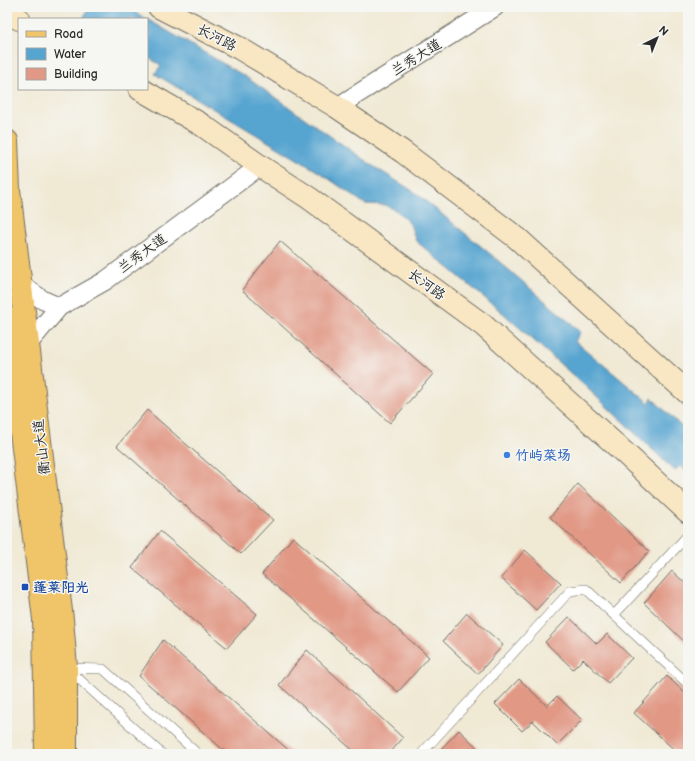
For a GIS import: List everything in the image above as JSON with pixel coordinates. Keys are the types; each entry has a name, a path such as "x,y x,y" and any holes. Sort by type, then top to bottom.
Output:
{"main road":[{"name":"长河路","path":"159,7 239,48 338,107 403,152 517,238 688,393"},
{"path":"7,12 18,18"},
{"name":"长河路","path":"142,90 202,125 309,198 483,325 623,451 688,512"},
{"name":"衢山大道","path":"7,141 9,190 62,619 66,668 66,754"},
{"name":"衢山大道","path":"7,318 44,619 46,754"}],"street":[{"name":"兰秀大道","path":"338,107 495,7"},
{"name":"兰秀大道","path":"28,344 59,307 105,281 260,166"},
{"path":"20,284 43,300 59,307"}],"lane":[{"path":"614,615 688,535"},
{"path":"421,754 570,591 586,589 688,684"},
{"path":"66,668 162,754"},
{"path":"66,668 103,669 198,754"}],"water":[{"path":"89,7 125,7 145,18 84,18"},
{"path":"148,20 243,75 373,166 416,193 494,257 581,332 575,341 649,403 652,398 688,433 688,473 680,466 675,471 585,386 504,314 416,241 410,224 397,211 385,205 365,204 322,174 155,74 161,65 148,58"}],"building":[{"path":"280,241 433,374 390,423 242,290"},
{"path":"147,410 273,520 241,554 117,446"},
{"path":"578,484 649,551 621,583 550,517"},
{"path":"160,531 257,614 227,648 132,568"},
{"path":"293,537 429,657 398,692 262,574"},
{"path":"525,550 561,583 536,610 501,578"},
{"path":"672,571 688,586 688,645 644,603"},
{"path":"467,613 503,645 478,674 443,641"},
{"path":"569,617 597,644 607,634 632,658 608,683 583,659 573,669 545,642"},
{"path":"163,640 293,754 228,754 139,676"},
{"path":"307,650 403,738 389,754 357,754 279,685"},
{"path":"667,676 688,696 688,754 679,754 634,713"},
{"path":"519,679 547,706 557,696 582,720 557,745 533,721 522,731 495,704"},
{"path":"459,730 484,754 436,754"}],"place":[{"name":"竹屿菜场","path":"507,455"},
{"name":"蓬莱阳光","path":"25,587"}]}
